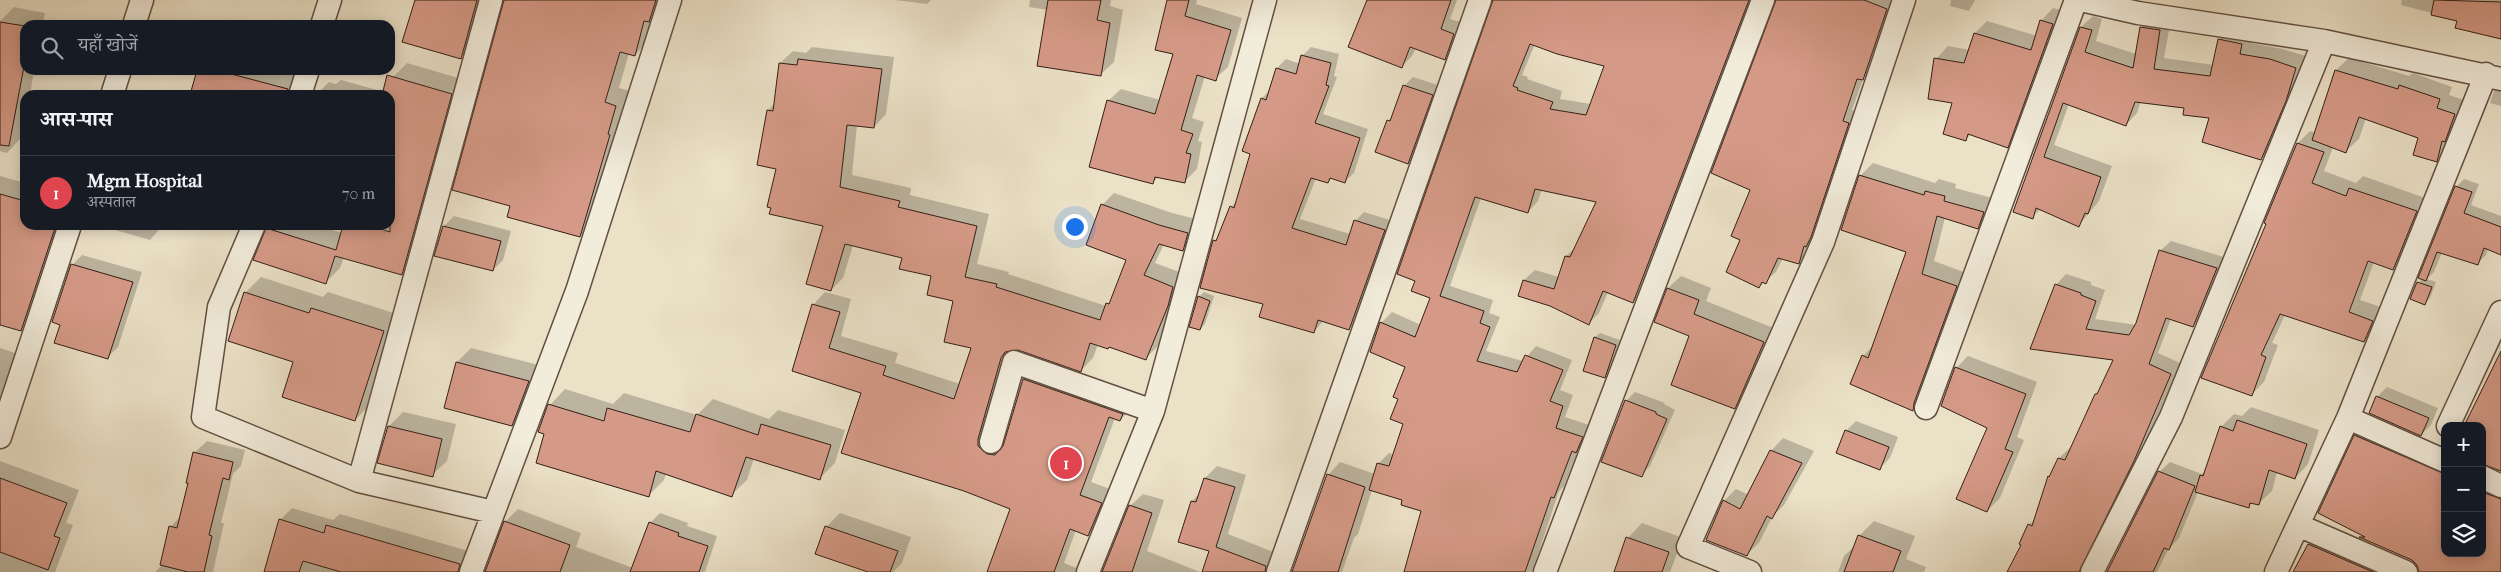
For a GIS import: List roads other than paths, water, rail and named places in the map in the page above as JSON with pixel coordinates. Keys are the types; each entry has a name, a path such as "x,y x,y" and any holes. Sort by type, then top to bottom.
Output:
{"street":[{"path":"136,20 142,0"},
{"path":"324,20 330,0"},
{"path":"359,481 491,0"},
{"path":"471,572 577,291 670,0"},
{"path":"1088,572 1154,411 1265,0"},
{"path":"1278,572 1480,0"},
{"path":"1545,572 1763,0"},
{"path":"1750,572 1688,547 1822,242 1904,0"},
{"path":"1926,408 2076,0"},
{"path":"2081,0 2140,6 2324,41 2493,77 2348,418 2300,526 2276,572"},
{"path":"2092,572 2171,417 2324,41"},
{"path":"114,90 118,75"},
{"path":"302,90 306,75"},
{"path":"0,437 68,230"},
{"path":"252,230 219,307 203,417 359,481 493,512"},
{"path":"2450,422 2501,312"},
{"path":"991,442 1014,362 1154,411"},
{"path":"2348,418 2439,458"},
{"path":"2486,480 2501,486"},
{"path":"2300,526 2395,570"}],"place":[{"name":"Mgm Hospital","path":"1066,463"}]}
